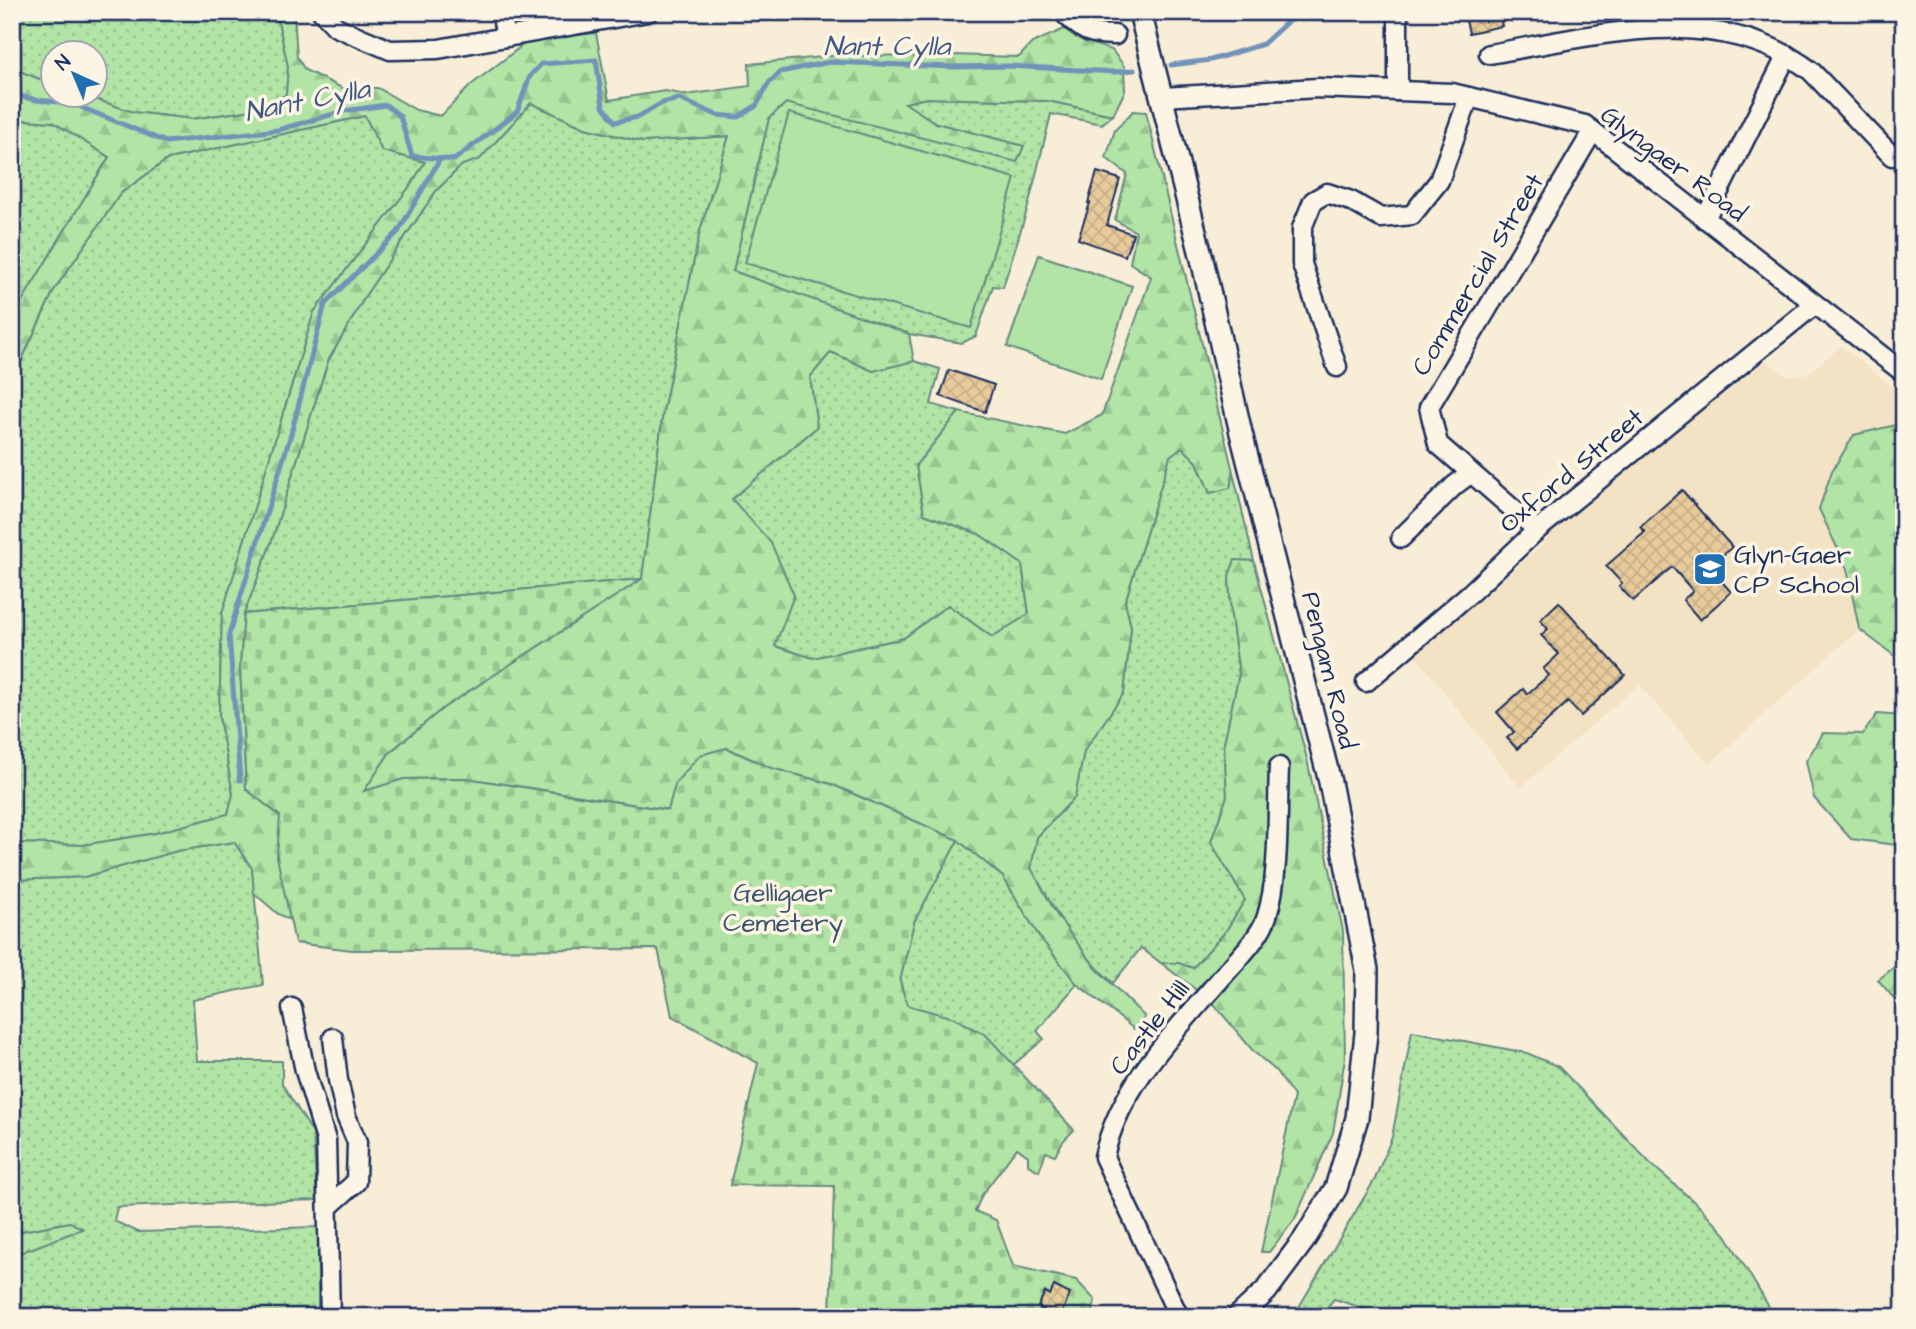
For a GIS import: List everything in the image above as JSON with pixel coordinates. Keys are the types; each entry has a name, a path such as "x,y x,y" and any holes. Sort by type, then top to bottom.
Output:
{"main road":[{"name":"Pengam Road","path":"1140,12 1241,433 1330,782 1367,970 1366,1033 1357,1118 1336,1188 1304,1240 1266,1291 1238,1317"}],"street":[{"path":"322,12 336,27 390,50 438,49 648,12"},
{"path":"501,12 506,37"},
{"path":"1063,12 1078,27 1094,35 1115,36"},
{"path":"1398,12 1398,91"},
{"path":"1489,54 1647,27 1692,28 1733,33 1759,41 1811,71 1892,156 1902,152"},
{"path":"1705,219 1787,55"},
{"name":"Glyngaer Road","path":"1162,97 1318,88 1452,93 1584,125 1904,373"},
{"path":"1337,367 1302,264 1302,228 1313,201 1327,193 1351,201 1381,218 1412,215 1439,181 1469,97"},
{"name":"Commercial Street","path":"1537,530 1438,444 1429,407 1593,131"},
{"name":"Oxford Street","path":"1366,682 1537,530 1814,305"},
{"path":"1401,538 1455,485 1470,474"},
{"name":"Castle Hill","path":"1179,1317 1104,1157 1108,1139 1140,1077 1159,1049 1248,947 1267,918 1274,877 1279,767"},
{"path":"292,1008 304,1071 326,1140 330,1317"},
{"path":"329,1206 356,1182 357,1142 343,1104 333,1038"}],"shaded area":[{"name":"Glyn-Gaer CP School","path":"1841,346 1904,396 1904,589 1709,764 1639,684 1520,788 1415,655 1539,548 1573,511 1766,361 1786,376 1809,373"}],"green space":[{"path":"12,12 276,12 288,66 286,95 253,110 192,119 133,112 108,104 108,38 38,38 38,78 12,68"},
{"path":"276,12 294,12 297,57 305,70 342,88 378,88 416,110 441,116 471,85 528,41 596,33 609,100 665,91 686,95 750,86 749,64 833,56 1019,57 1032,43 1064,29 1086,42 1112,50 1124,66 1125,91 1113,115 1048,101 926,98 905,103 936,123 1024,146 1017,162 786,103 769,118 733,271 909,334 914,361 873,371 831,352 810,377 817,427 732,499 771,543 794,595 775,646 813,658 904,638 948,605 992,637 1029,614 1022,564 979,534 924,514 916,465 959,412 1065,434 1102,415 1151,277 1130,263 1136,232 1115,220 1127,174 1106,158 1115,130 1133,111 1146,112 1233,472 1230,488 1210,493 1197,462 1182,447 1170,456 1125,602 1131,627 1124,693 1084,751 1075,797 1037,837 1031,868 1058,917 1096,968 1145,1017 1134,1029 1077,984 1039,936 1003,877 958,840 831,784 771,768 727,748 676,782 668,810 466,778 404,779 363,792 390,752 443,708 642,579 663,412 700,231 729,136 643,142 585,128 531,103 480,159 462,165 436,191 367,293 328,361 272,540 244,614 240,666 246,789 280,816 290,920 278,914 254,893 252,868 234,842 177,851 84,877 12,880 12,843 83,845 156,833 228,814 233,794 219,717 222,614 314,312 411,185 425,162 382,151 365,116 168,159 121,193 54,290 12,381 12,318 109,157 53,122 12,119 12,68 38,78 38,108 108,108 108,104 133,112 192,119 253,110 286,95 288,66"},
{"path":"926,98 1048,101 1113,115 1102,124 1051,114 1028,207 1003,287 993,286 976,336 962,343 909,334 733,271 769,118 786,103 1024,146 936,123 904,103"},
{"path":"531,103 585,128 642,142 729,136 700,231 663,412 642,579 244,614 272,540 328,361 367,293 436,191 462,165 480,159"},
{"path":"789,113 1015,178 971,328 745,263"},
{"path":"365,116 382,151 425,162 411,185 314,312 222,614 219,717 233,794 228,814 156,833 83,845 12,843 12,381 54,290 121,193 168,159"},
{"path":"12,119 53,122 109,157 12,318"},
{"path":"1039,255 1132,286 1101,379 1007,347"},
{"path":"831,352 873,371 914,361 940,369 931,404 959,412 916,465 924,514 979,534 1022,564 1029,614 992,637 948,605 904,638 813,658 774,646 731,499 817,427 810,377"},
{"path":"1904,423 1904,663 1859,629 1847,569 1819,509 1832,471 1854,435"},
{"path":"1182,446 1197,462 1210,493 1230,487 1233,472 1254,561 1235,560 1229,576 1239,674 1224,743 1227,796 1211,842 1245,900 1226,931 1193,968 1178,963 1161,963 1141,948 1113,983 1077,944 1031,868 1037,837 1075,797 1084,751 1124,693 1131,627 1125,602 1170,456"},
{"path":"1235,560 1254,561 1307,759 1343,931 1345,1058 1333,1133 1295,1219 1269,1252 1261,1252 1294,1096 1275,1070 1254,1052 1213,1003 1161,963 1178,963 1193,968 1226,931 1245,900 1211,842 1227,796 1224,743 1239,674 1229,576"},
{"name":"Gelligaer Cemetery","path":"642,579 443,708 390,752 364,791 404,779 466,778 668,810 676,782 700,755 726,748 771,768 831,784 958,840 914,922 900,981 907,1005 954,1018 986,1035 1074,1130 1055,1155 1046,1152 1039,1171 1028,1165 1028,1156 1017,1148 982,1195 975,1211 996,1220 1013,1266 1076,1280 1095,1300 1092,1317 830,1317 834,1186 730,1185 758,1063 672,1016 658,949 352,950 295,943 277,857 280,816 246,789 240,666 244,614"},
{"path":"1877,714 1904,716 1904,846 1851,839 1814,798 1806,761 1823,733 1863,734"},
{"path":"958,840 1003,877 1039,936 1077,984 1037,1031 1044,1039 1013,1065 986,1035 954,1018 907,1006 900,981 914,922"},
{"path":"234,842 252,868 263,985 193,1000 197,1061 282,1061 282,1084 313,1133 317,1200 117,1207 114,1221 138,1232 318,1227 318,1317 12,1317 12,1256 82,1228 69,1222 12,1233 12,880 84,877 177,851"},
{"path":"1904,959 1904,1010 1878,980"},
{"path":"1412,1031 1527,1053 1559,1067 1651,1164 1699,1206 1726,1235 1775,1317 1391,1317 1334,1299 1319,1317 1293,1317 1375,1179 1392,1137"},
{"path":"70,1222 82,1229 12,1256 12,1233"}],"building":[{"path":"1464,12 1499,12 1502,26 1469,33"},
{"path":"1097,172 1120,179 1107,225 1133,234 1125,256 1078,239"},
{"path":"949,370 994,385 985,412 940,396"},
{"path":"1682,490 1732,547 1709,567 1731,592 1700,620 1683,600 1693,591 1672,567 1633,601 1619,586 1622,583 1606,566 1645,532 1640,527"},
{"path":"1559,602 1625,675 1581,716 1568,702 1517,749 1507,738 1514,732 1497,712 1523,689 1527,694 1549,675 1543,669 1559,654 1541,635 1548,629 1540,620"},
{"path":"1054,1286 1070,1294 1060,1317 1041,1317 1044,1310 1038,1307 1045,1292 1050,1295"}],"waterway":[{"name":"Nant Cylla","path":"1171,65 1211,60 1263,44 1298,12"},
{"name":"Nant Cylla","path":"1347,12 1352,15 1363,12"},
{"name":"Nant Cylla","path":"12,94 36,100 71,103 166,142 278,130 344,111 386,105 400,116 412,156 454,160 517,112 530,76 541,64 596,60 603,106 615,122 638,117 662,103 679,99 717,115 738,117 756,106 769,83 780,72 830,62 952,67 1009,66 1115,72 1134,70"},
{"path":"240,780 229,634 291,434 325,304 398,232 440,159"}],"place":[{"name":"Glyn-Gaer CP School","path":"1710,569"}]}
